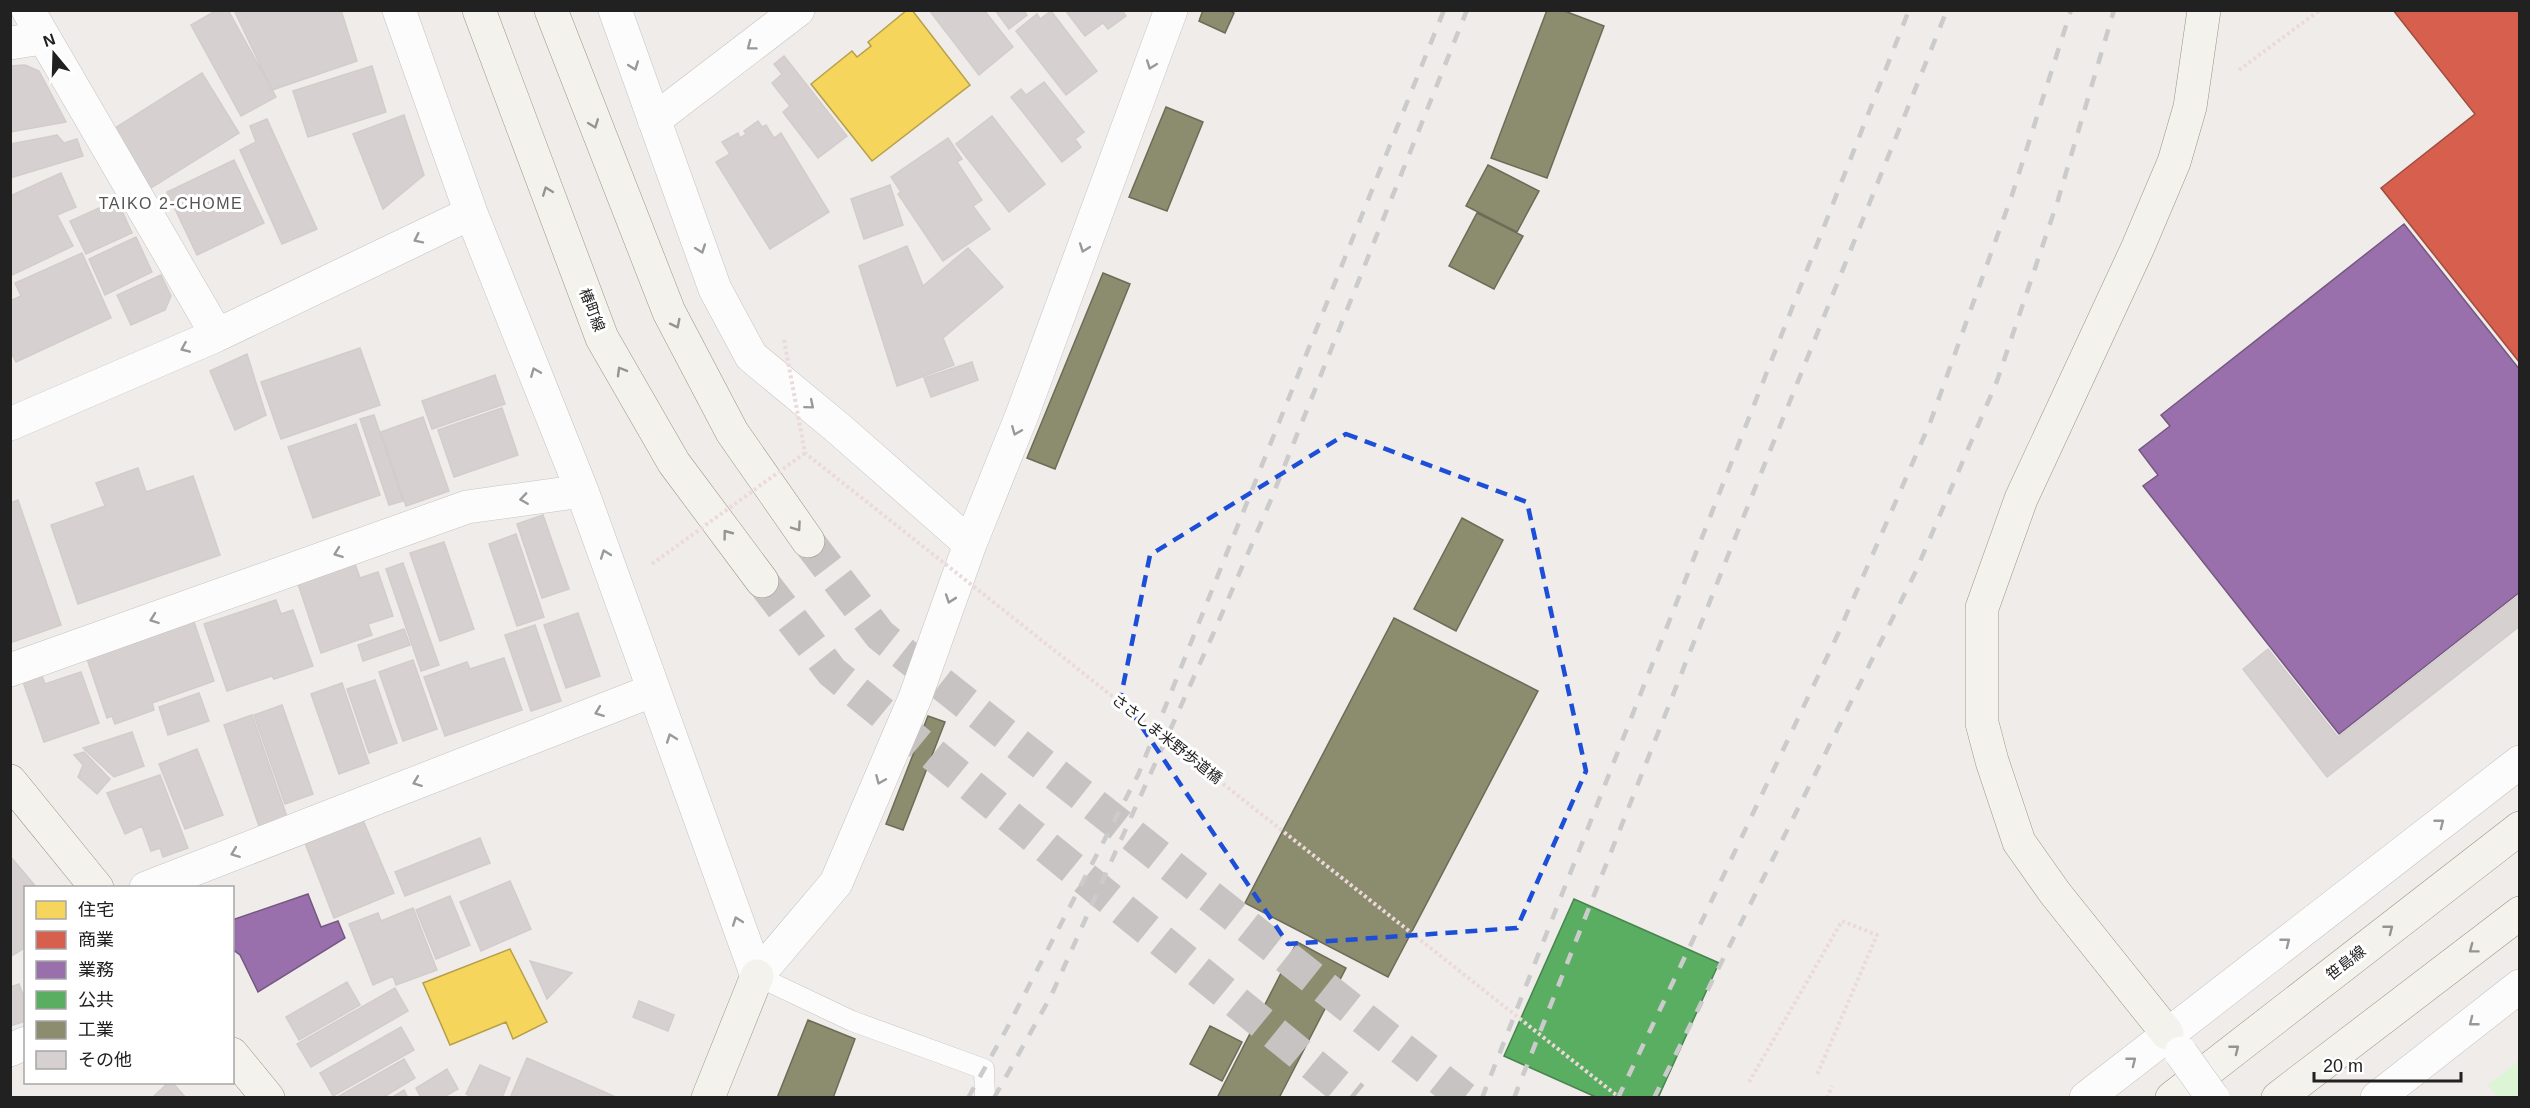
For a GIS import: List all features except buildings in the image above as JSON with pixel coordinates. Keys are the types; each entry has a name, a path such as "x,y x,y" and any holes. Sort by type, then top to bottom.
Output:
{"street":[{"path":"399,10 471,213 582,492 757,976"},
{"name":"椿町線","path":"479,10 602,338 674,462 762,581"},
{"path":"550,10 669,312 732,432 807,541"},
{"path":"615,10 715,288 751,356 838,428 970,544"},
{"path":"654,120 798,10"},
{"path":"708,1098 757,976 836,883 915,698 970,544 1022,415 1171,10"},
{"path":"2204,10 2190,106 2174,162 2138,247 2020,499 1982,608 1983,723 1992,762 2019,842 2055,893 2174,1043 2213,1098"},
{"path":"27,31 217,334"},
{"path":"14,416 217,334 471,213"},
{"path":"10,670 467,507 582,492"},
{"path":"151,886 654,690"},
{"path":"2086,1098 2174,1043 2520,762"},
{"path":"10,781 95,886"},
{"name":"笹島線","path":"2172,1098 2520,828"},
{"path":"2278,1098 2520,913"},
{"path":"2377,1098 2520,986"},
{"path":"10,1050 24,1044"},
{"path":"234,1056 268,1098"}],"lane":[{"path":"757,976 852,1021 984,1069 985,1098"}],"path":[{"path":"2190,106 2320,10"},
{"path":"652,564 805,453 784,339"},
{"name":"ささしま米野歩道橋","path":"805,453 1620,1098"},
{"path":"1749,1082 1842,921 1877,935 1817,1075"},
{"path":"1827,1098 1832,1086"}],"highlighted area":[{"path":"1346,434 1527,502 1586,771 1517,928 1288,944 1121,696 1150,555"}],"green space":[{"path":"2519,1061 2519,1097 2497,1097 2488,1085"}],"tunnel":[{"path":"808,541 880,635 1464,1098"},
{"path":"762,581 832,672 1354,1098"}],"railway":[{"path":"968,1098 1006,1030 1138,775 1444,10"},
{"path":"994,1098 1051,996 1214,632 1270,502 1467,10"},
{"path":"1482,1098 1909,10"},
{"path":"1514,1098 1947,10"},
{"path":"1618,1098 1838,634 1930,423 2012,195 2071,10"},
{"path":"1654,1098 1916,571 1997,381 2058,200 2114,10"}],"district":[{"name":"TAIKO 2-CHOME","path":"171,203"}]}
